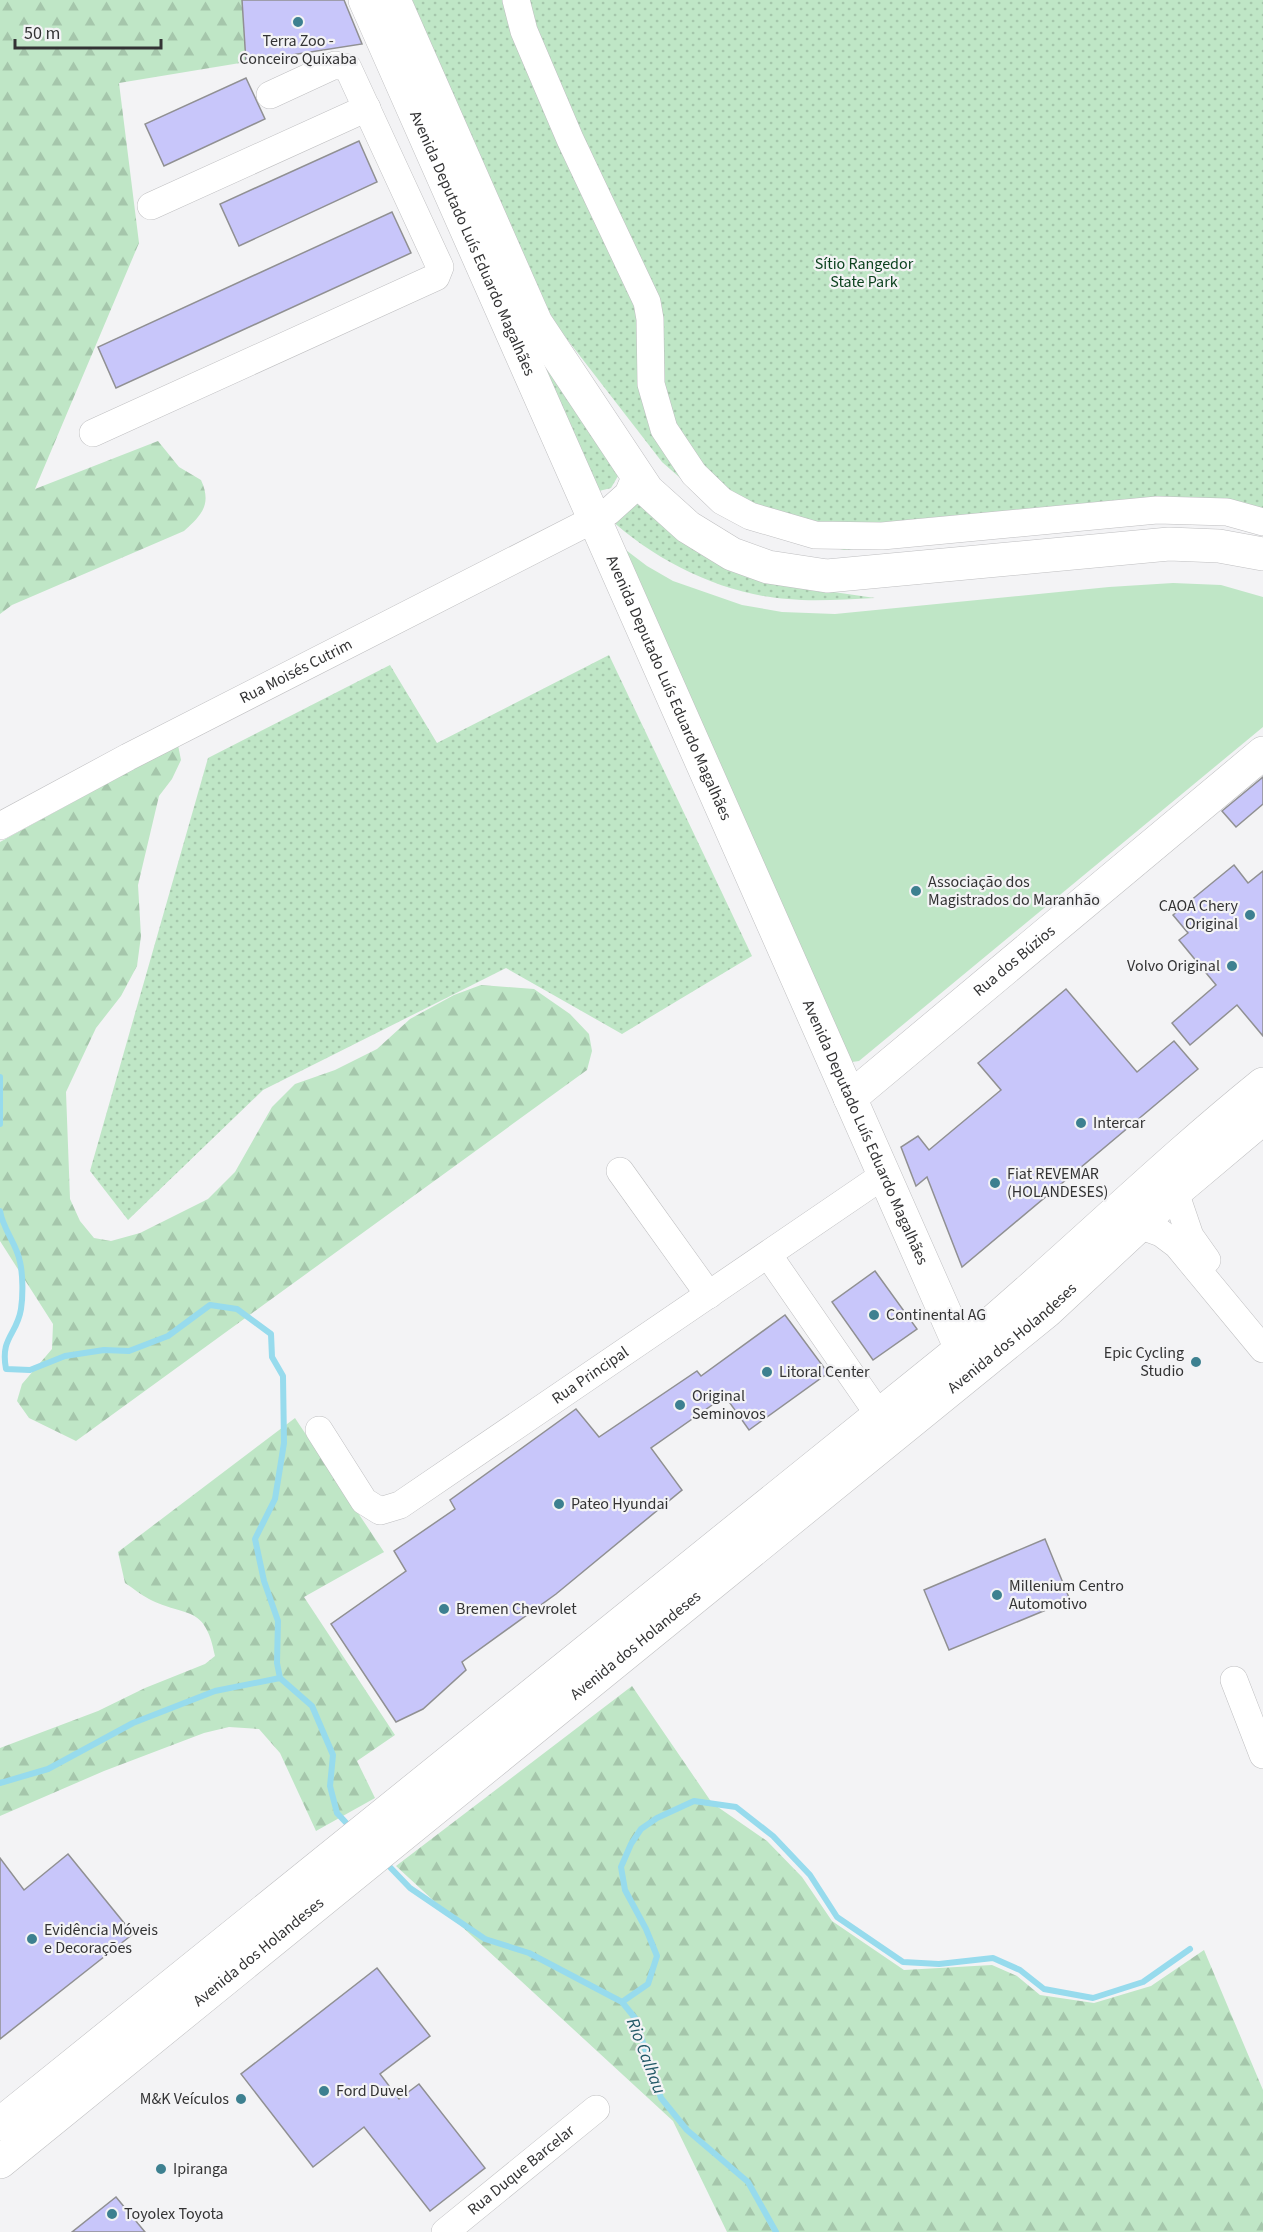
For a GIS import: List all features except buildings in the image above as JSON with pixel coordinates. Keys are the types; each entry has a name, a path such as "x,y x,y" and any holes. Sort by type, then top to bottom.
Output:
{"main road":[{"name":"Avenida Deputado Luís Eduardo Magalhães","path":"365,0 884,1175 974,1354"},
{"name":"Avenida Deputado Luís Eduardo Magalhães","path":"394,0 536,323 636,475 663,506 709,541 753,562 805,574 848,576 1169,544 1219,546 1263,554"},
{"name":"Rua dos Búzios","path":"850,1098 1263,753"},
{"name":"Avenida dos Holandeses","path":"0,2162 341,1867 974,1354 1034,1288 1145,1183 1263,1084"},
{"name":"Avenida dos Holandeses","path":"389,1828 879,1415 974,1354 1047,1311 1175,1192 1263,1118"},
{"name":"Avenida dos Holandeses","path":"0,2124 341,1867"}],"street":[{"path":"516,0 524,31 570,140 647,302 650,319 651,384 664,429 694,474 722,501 750,516 815,535 882,536 1157,510 1227,512 1263,522"},
{"path":"93,433 436,278 440,267 348,68 335,64 270,95"},
{"path":"151,206 367,108"},
{"path":"398,176 440,171"},
{"path":"409,200 440,171"},
{"name":"Rua Moisés Cutrim","path":"0,826 128,757 594,520 623,501 636,475"},
{"path":"620,1171 709,1296"},
{"name":"Rua Principal","path":"319,1430 364,1501 380,1511 388,1510 399,1505 769,1256 884,1175"},
{"path":"1175,1192 1190,1236 1211,1266 1263,1328"},
{"path":"1139,1225 1161,1233 1177,1245 1263,1349"},
{"path":"769,1256 879,1415"},
{"path":"1234,1680 1263,1755"},
{"name":"Rua Duque Barcelar","path":"445,2232 596,2109"}],"green space":[{"path":"0,0 242,0 246,62 119,83 139,243 35,489 158,441 179,467 201,480 206,496 203,508 196,520 184,531 12,605 0,614"},
{"name":"Sítio Rangedor State Park","path":"408,0 1263,0 1263,527 1183,515 844,550 749,527 711,505 662,462 546,312"},
{"path":"546,358 618,476 611,488 599,491 540,364"},
{"path":"638,500 813,589 875,598 788,599 740,591 715,583 647,548 609,518"},
{"name":"Associação dos Magistrados do Maranhão","path":"614,541 647,566 673,581 742,605 782,612 835,614 1109,587 1173,583 1221,585 1263,597 1263,727 859,1061 852,1062"},
{"path":"609,655 752,956 622,1034 506,968 263,1090 128,1220 90,1171 208,758 390,665 437,743"},
{"path":"178,745 181,760 172,779 159,796 138,885 141,936 137,966 121,996 96,1028 66,1092 70,1199 80,1221 94,1238 111,1241 140,1233 208,1199 235,1172 272,1107 295,1084 335,1070 377,1049 410,1019 454,995 481,985 534,989 570,1014 589,1034 592,1051 587,1070 76,1441 29,1418 17,1401 22,1384 52,1349 53,1324 0,1241 0,842"},
{"path":"295,1418 384,1552 304,1597 395,1735 357,1761 375,1798 316,1831 280,1753 259,1729 229,1727 204,1733 104,1771 0,1816 0,1748 98,1711 145,1688 205,1664 215,1656 206,1627 199,1620 192,1615 149,1599 125,1583 118,1552"},
{"path":"632,1686 712,1803 767,1841 802,1877 832,1921 904,1970 992,1965 1017,1976 1040,1995 1094,2003 1151,1986 1204,1950 1263,2090 1263,2232 727,2232 673,2121 396,1866"}],"waterway":[{"path":"0,1077 0,1124"},
{"path":"0,1211 18,1255 22,1279 22,1304 19,1318 5,1350 6,1369 30,1370 65,1356 104,1350 129,1351 168,1336 210,1305 237,1309 271,1334 272,1357 283,1376 284,1443 275,1499 255,1539 264,1581 278,1621 277,1663 280,1678"},
{"path":"0,1783 48,1769 133,1723 215,1691 280,1678 312,1706 333,1755 330,1786 337,1813 351,1828"},
{"path":"622,2002 648,1984 657,1956 646,1929 625,1890 621,1867 631,1844 641,1829 657,1818 694,1801 736,1807 773,1836 810,1875 837,1917 903,1962 939,1964 993,1958 1020,1970 1044,1989 1093,1998 1143,1982 1190,1949"},
{"name":"Rio Calhau","path":"386,1863 410,1888 485,1939 529,1953 622,2002 635,2018 661,2098 687,2130 748,2182 776,2232"}],"place":[{"name":"Terra Zoo - Conceiro Quixaba","path":"298,22"},
{"name":"Associação dos Magistrados do Maranhão","path":"916,891"},
{"name":"CAOA Chery Original","path":"1250,915"},
{"name":"Volvo Original","path":"1232,966"},
{"name":"Intercar","path":"1081,1123"},
{"name":"Fiat REVEMAR (HOLANDESES)","path":"995,1183"},
{"name":"Continental AG","path":"874,1315"},
{"name":"Epic Cycling Studio","path":"1196,1362"},
{"name":"Litoral Center","path":"767,1372"},
{"name":"Original Seminovos","path":"680,1405"},
{"name":"Pateo Hyundai","path":"559,1504"},
{"name":"Millenium Centro Automotivo","path":"997,1595"},
{"name":"Bremen Chevrolet","path":"444,1609"},
{"name":"Evidência Móveis e Decorações","path":"32,1939"},
{"name":"Ford Duvel","path":"324,2091"},
{"name":"M&K Veículos","path":"241,2099"},
{"name":"Ipiranga","path":"161,2169"},
{"name":"Toyolex Toyota","path":"112,2214"}]}
